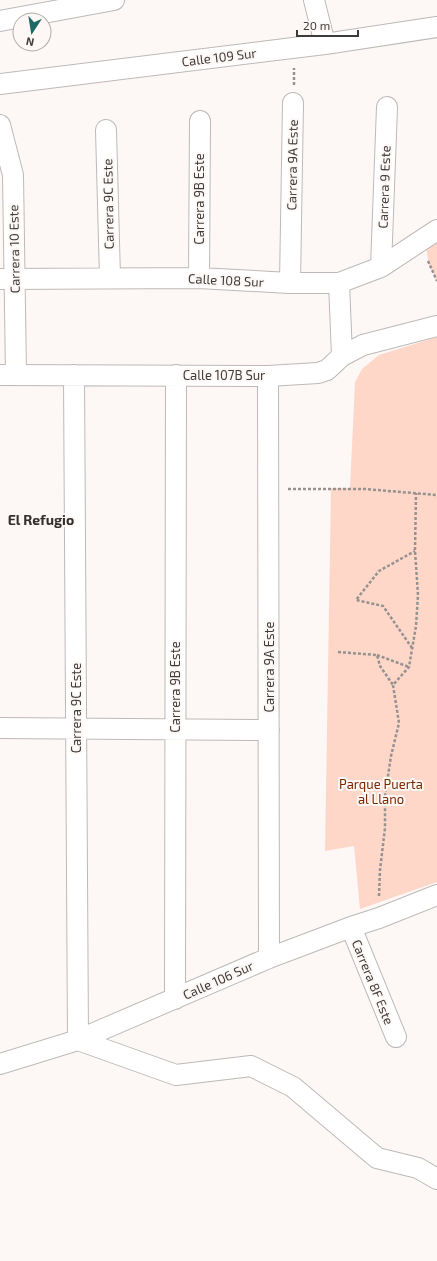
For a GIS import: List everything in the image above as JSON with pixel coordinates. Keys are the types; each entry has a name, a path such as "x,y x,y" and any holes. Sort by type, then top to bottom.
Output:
{"street":[{"path":"0,21 114,0"},
{"path":"314,0 325,44"},
{"name":"Calle 109 Sur","path":"0,84 325,44 437,27"},
{"name":"Carrera 9A Este","path":"290,283 294,103"},
{"name":"Carrera 9 Este","path":"381,267 387,107"},
{"name":"Carrera 9B Este","path":"199,278 200,120"},
{"name":"Carrera 10 Este","path":"0,125 13,175 7,279 8,375"},
{"name":"Carrera 9C Este","path":"106,130 110,278"},
{"name":"Calle 108 Sur","path":"7,279 199,278 290,283 339,283 381,267 437,230"},
{"path":"339,283 342,356"},
{"name":"Calle 107B Sur","path":"8,375 268,376 318,373 327,370 342,356 363,345 437,326"},
{"name":"Carrera 9C Este","path":"74,375 78,1040"},
{"name":"Carrera 9B Este","path":"175,999 176,375"},
{"name":"Carrera 9A Este","path":"268,376 269,958"},
{"path":"0,728 269,730"},
{"name":"Calle 106 Sur","path":"0,1064 78,1040 269,958 437,895"},
{"name":"Carrera 8F Este","path":"351,927 396,1037"},
{"path":"78,1040 176,1074 252,1066 293,1087 377,1158 418,1168 437,1179"}],"path":[{"name":"Carrera 9A Este","path":"294,48 294,103"},
{"path":"269,488 365,489 437,495"},
{"path":"393,685 409,667 416,626 418,595 415,551 416,493"},
{"path":"413,649 383,606 356,600 379,571 415,551"},
{"path":"338,652 377,655 409,667"},
{"path":"377,655 380,666 393,685 399,723 391,756 385,796 385,828 380,870 379,918"}],"green space":[{"path":"437,240 437,281 429,264 426,248"},
{"name":"Parque Puerta al Llano","path":"437,337 437,882 360,909 354,846 325,851 331,488 350,488 355,382 362,369 379,355"}],"district":[{"name":"El Refugio","path":"41,520"}]}
